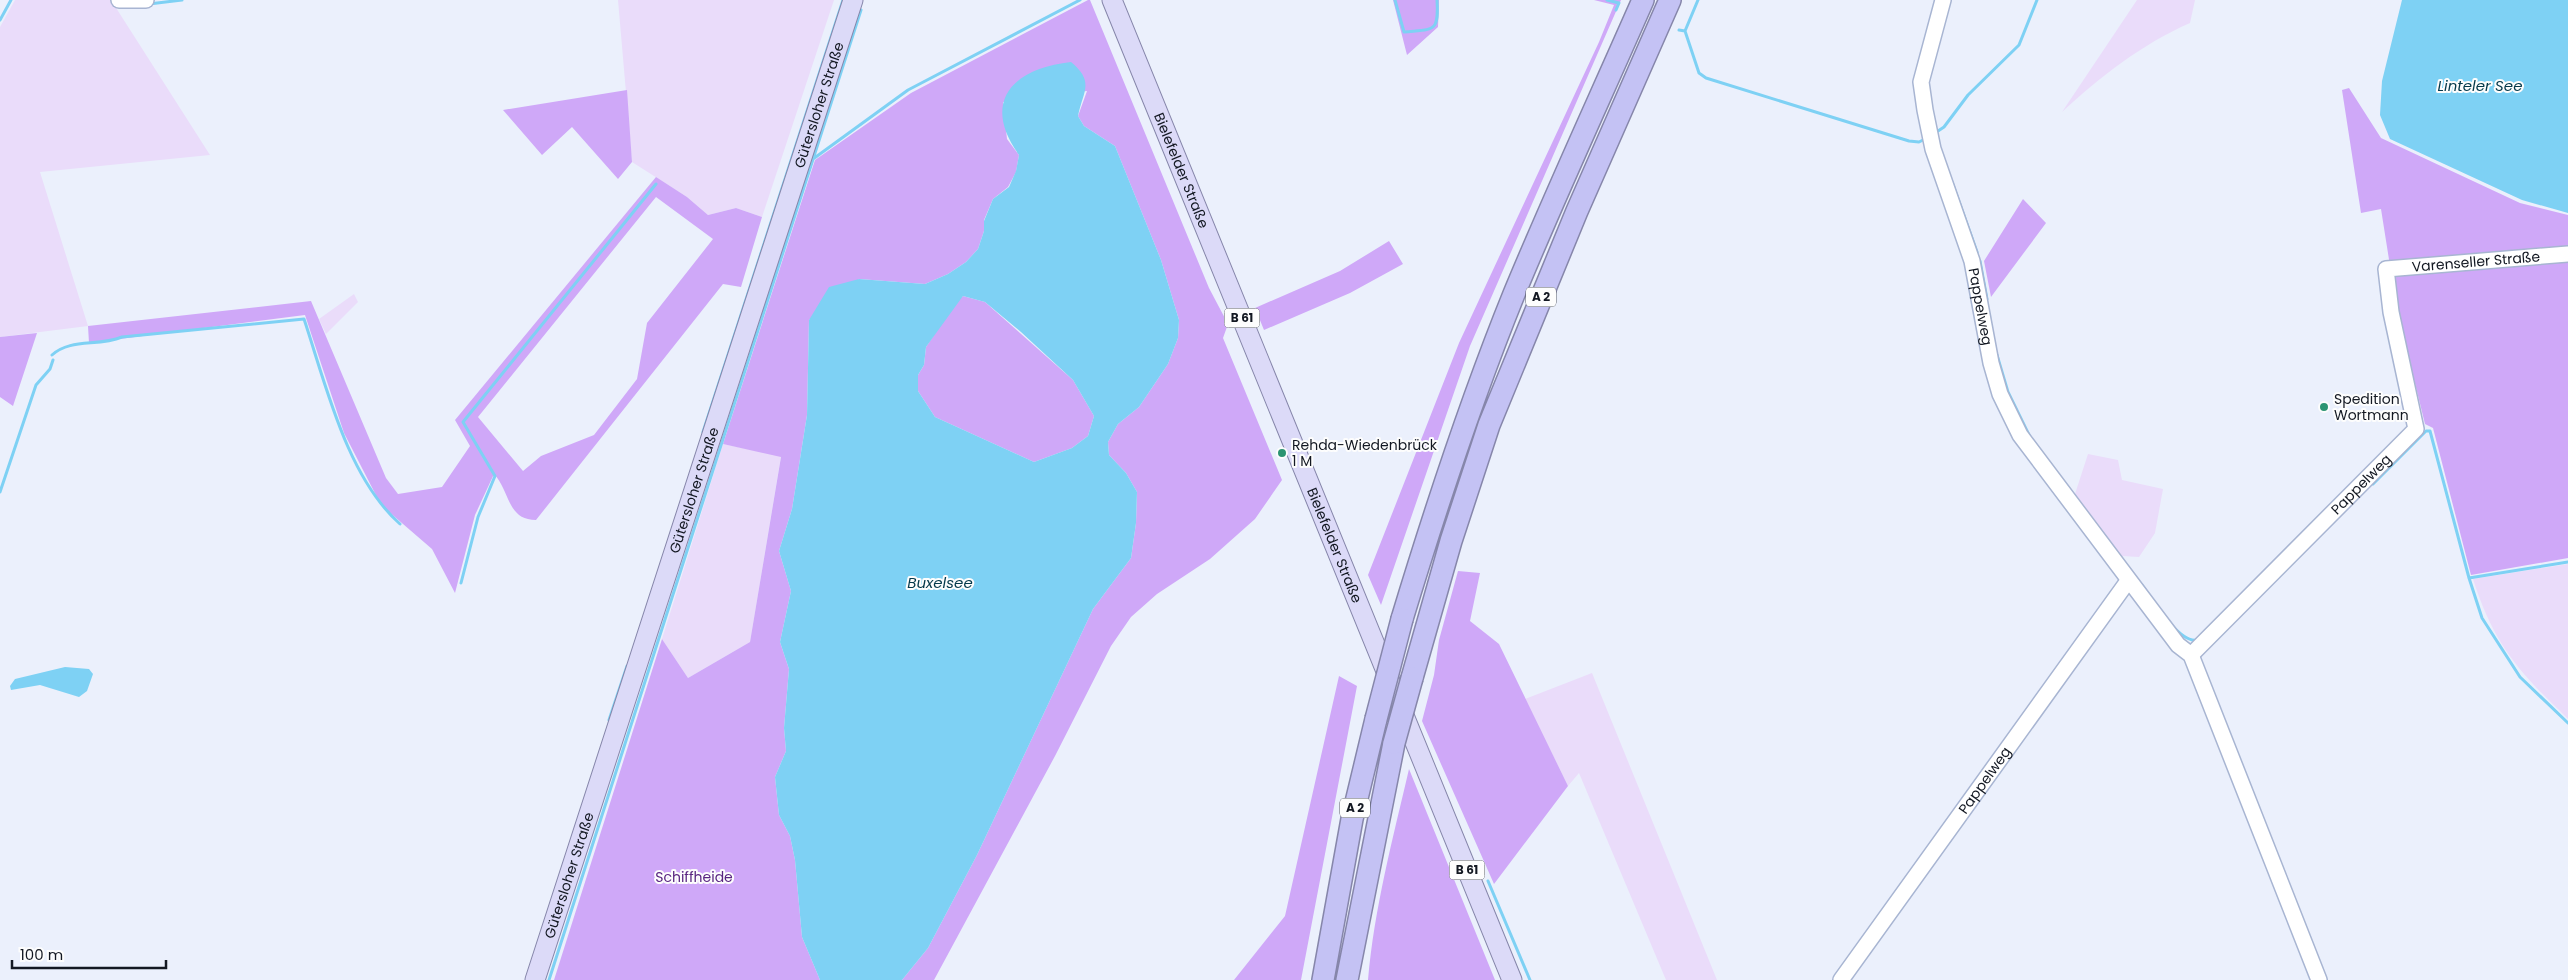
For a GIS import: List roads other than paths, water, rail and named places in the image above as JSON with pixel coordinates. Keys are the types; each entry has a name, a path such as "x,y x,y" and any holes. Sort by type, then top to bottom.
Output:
{"highway":[{"name":"A 2","path":"1323,980 1352,819 1402,619 1430,527 1490,357 1518,286 1643,0"},
{"name":"A 2","path":"1347,980 1370,855 1394,743 1451,541 1489,425 1578,212 1670,0"},
{"path":"1360,980 1370,855"},
{"path":"1312,980 1337,897"}],"main road":[{"name":"Gütersloher Straße","path":"534,980 854,0"},
{"name":"Bielefelder Straße","path":"1112,0 1512,980"}],"street":[{"path":"119,0 146,0"},
{"name":"Pappelweg","path":"1943,0 1921,82 1925,110 1933,148 1972,261 1991,363 2000,394 2020,435 2128,581 2178,645 2191,655 2320,980"},
{"name":"Varenseller Straße","path":"2386,269 2568,254"},
{"name":"Pappelweg","path":"2191,655 2416,429 2391,312 2386,269"},
{"name":"Pappelweg","path":"1841,980 2128,581"}],"water":[{"name":"Linteler See","path":"2402,0 2568,0 2568,213 2522,200 2390,139 2380,115 2382,81"},
{"name":"Buxelsee","path":"1071,62 1083,75 1085,87 1078,116 1084,126 1115,146 1161,260 1179,320 1178,338 1168,364 1139,407 1118,424 1108,442 1109,455 1126,473 1137,492 1136,523 1131,558 1093,609 977,855 928,948 902,980 820,980 802,937 795,860 790,836 779,815 775,777 786,751 784,728 789,669 780,642 791,591 779,551 792,509 807,415 809,320 829,287 859,279 925,284 948,274 966,262 978,249 984,231 984,221 993,199 1009,187 1016,171 1019,155 1008,136 1003,119 1003,103 1009,90 1019,80 1033,71","holes":["963,296 985,302 1073,380 1094,416 1088,436 1072,448 1034,462 935,417 918,391 918,375 924,365 926,347"]},
{"path":"65,667 89,669 93,674 87,691 79,697 40,685 11,690 10,686 15,679"}],"waterway":[{"path":"0,20 11,0"},
{"path":"149,4 182,0"},
{"path":"703,432 843,0"},
{"path":"813,159 908,90 1080,0"},
{"path":"1395,0 1404,32 1432,27 1437,18 1437,0"},
{"path":"1607,0 1619,3 1616,10"},
{"path":"1685,31 1698,0"},
{"path":"1935,133 1944,127 1968,95 2019,45 2037,0"},
{"path":"549,980 861,10"},
{"path":"1679,30 1685,31 1699,73 1706,78 1909,141 1919,142 1927,138"},
{"path":"1952,182 1977,252"},
{"path":"461,583 478,517 495,476 463,422 656,184"},
{"path":"1980,261 1987,299"},
{"path":"52,355 67,346 103,342 122,337 304,319 340,429 352,456 382,504 400,524"},
{"path":"1997,355 2008,392 2030,437"},
{"path":"0,492 36,385 50,369 53,360"},
{"path":"2373,484 2426,431 2430,431 2469,578 2482,618 2520,677 2568,723"},
{"path":"2469,578 2568,562"},
{"path":"2142,585 2174,628 2182,635 2197,640"},
{"path":"609,720 627,666"},
{"path":"1488,881 1530,980"}],"place":[{"name":"Spedition Wortmann","path":"2324,407"},
{"name":"Rehda-Wiedenbrück 1 M","path":"1282,453"}],"park label":[{"name":"Schiffheide","path":"694,877"}]}
